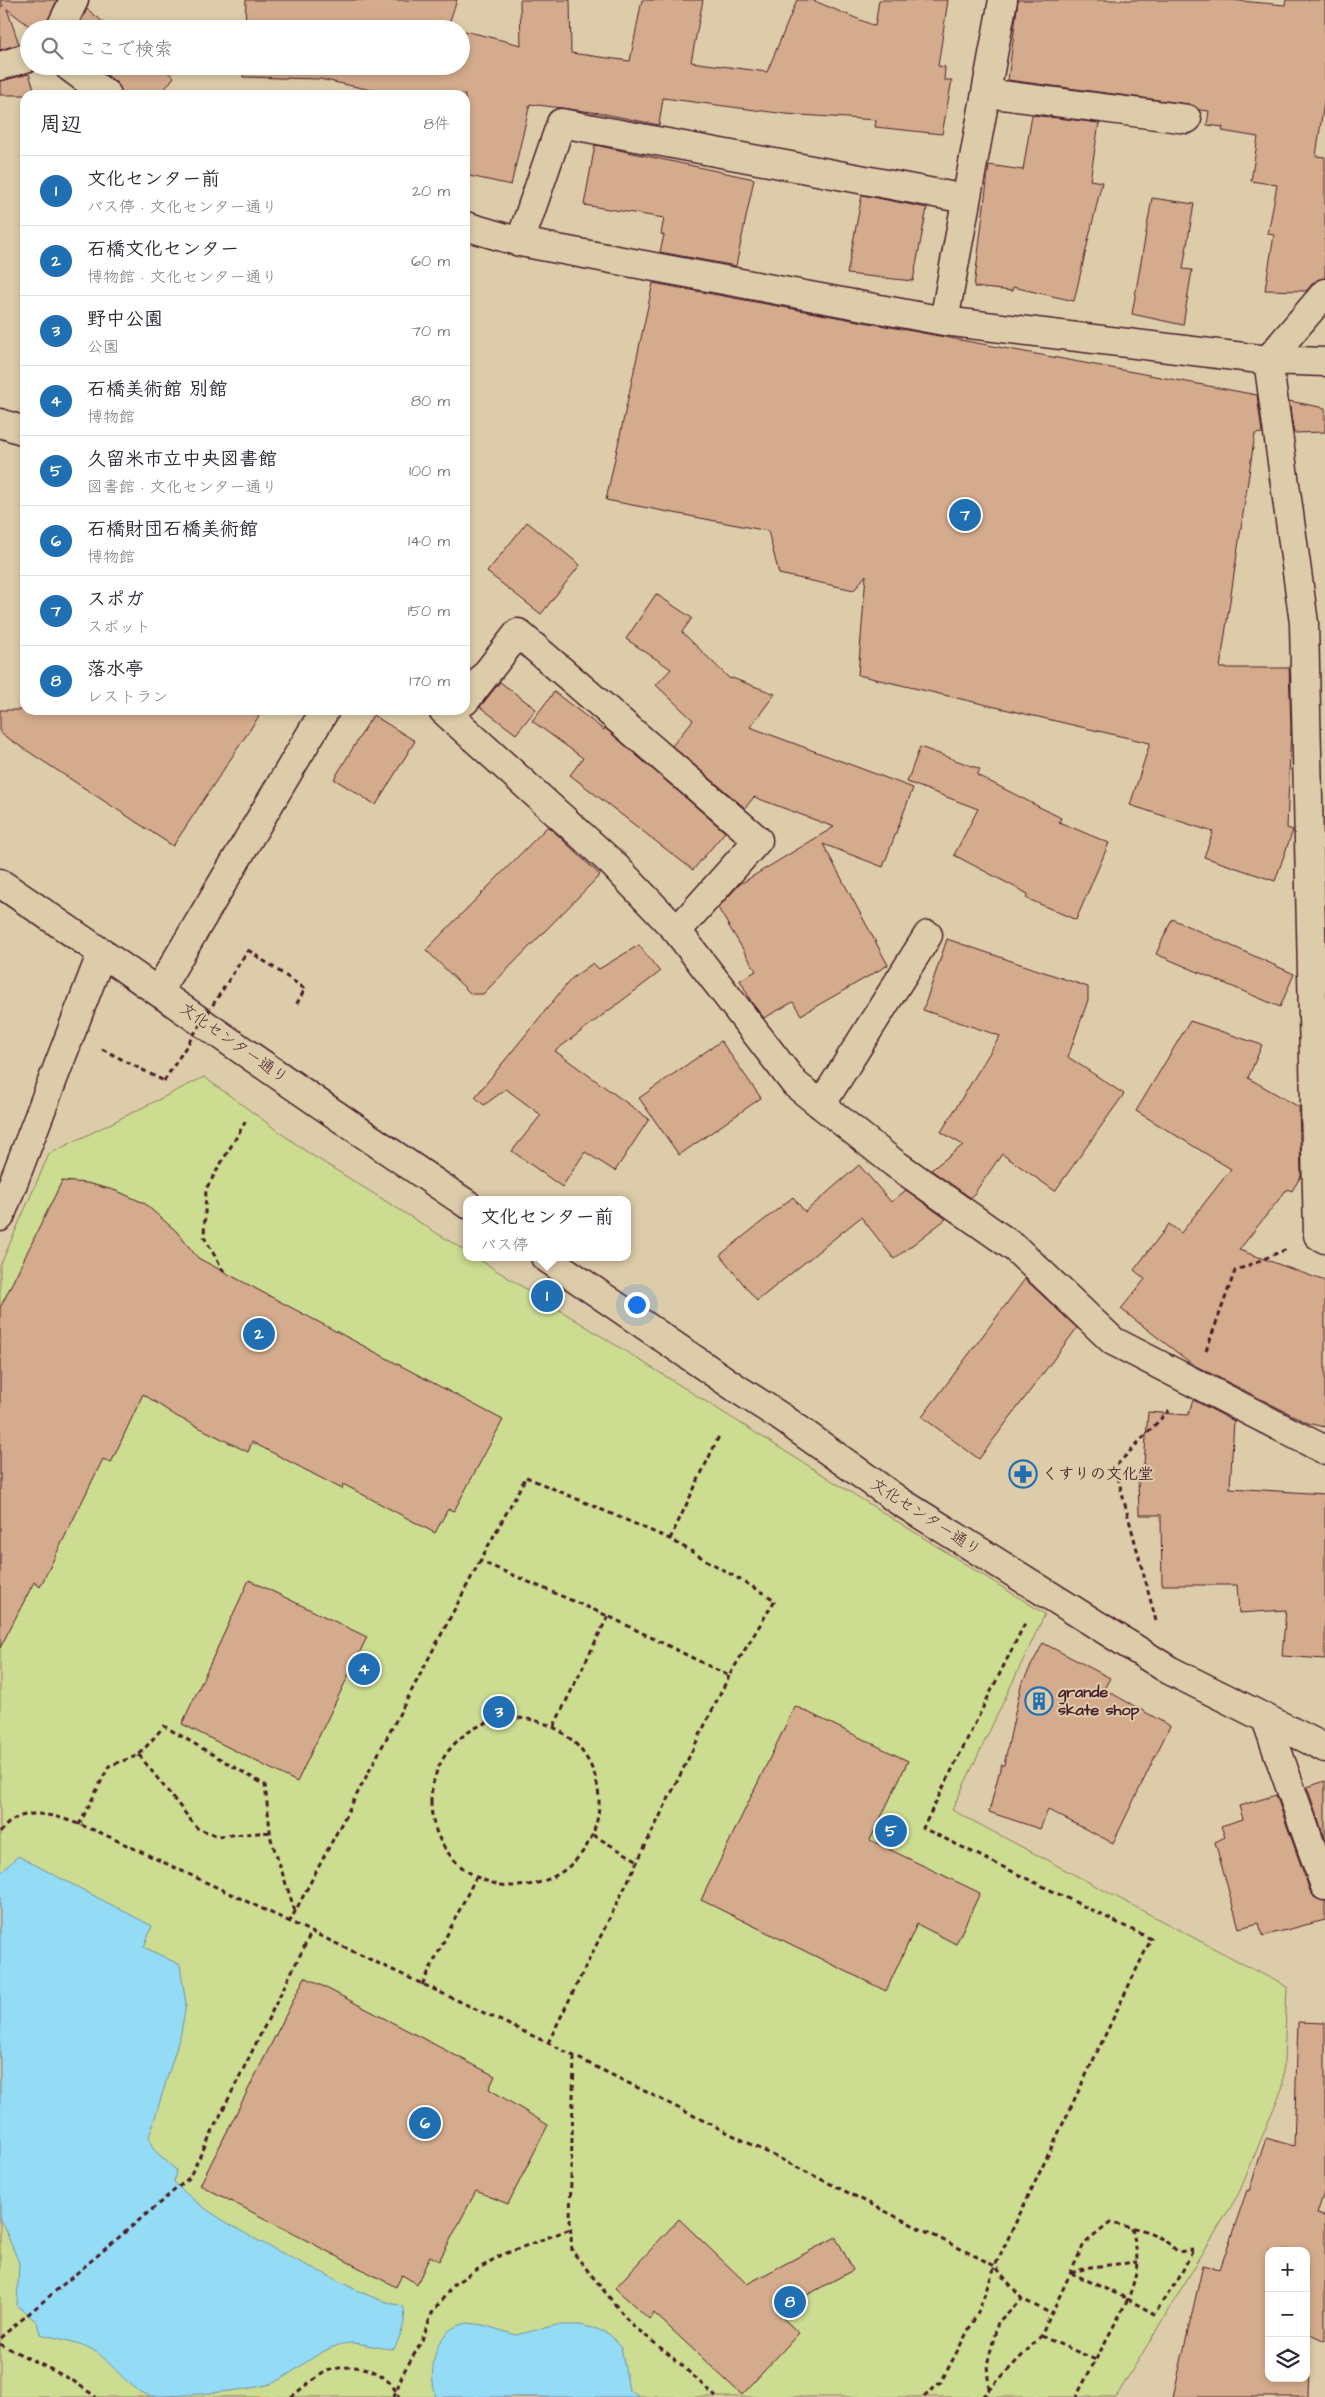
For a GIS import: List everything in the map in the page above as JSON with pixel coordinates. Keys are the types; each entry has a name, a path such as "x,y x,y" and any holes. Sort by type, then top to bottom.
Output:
{"main road":[{"path":"64,20 74,0"},
{"path":"944,321 1003,0"},
{"path":"0,66 20,60"},
{"path":"80,75 100,90"},
{"path":"986,93 1187,120"},
{"path":"520,242 561,123 966,199"},
{"path":"470,227 520,242 944,321 1268,360 1325,362"},
{"path":"1322,1237 1304,623 1268,360 1325,293"},
{"path":"0,423 20,429"},
{"path":"470,691 518,633 758,840 678,931"},
{"path":"159,990 322,715"},
{"path":"459,715 612,863 678,931 795,1084 894,1163 1015,1248 1113,1341 1325,1450"},
{"name":"文化センター通り","path":"0,883 159,990 332,1113 463,1201"},
{"path":"821,1105 928,935"},
{"path":"0,1217 102,952"},
{"name":"文化センター通り","path":"551,1261 739,1390 781,1416 899,1501 1169,1670 1325,1748"},
{"path":"1266,1719 1325,1886"}],"path":[{"path":"95,1045 164,1081 248,950 305,989 296,1005"},
{"path":"224,1272 204,1237 206,1189 247,1119"},
{"path":"1169,1670 1115,1467 1195,1383 1235,1271 1322,1237"},
{"path":"670,1539 720,1434"},
{"path":"289,1922 526,1477 670,1539 775,1600 729,1676 548,2043"},
{"path":"480,1561 608,1616 729,1676"},
{"path":"924,2397 941,2382 978,2310 995,2266 1151,1939 924,1828 1029,1615"},
{"path":"554,1726 608,1616"},
{"path":"528,1718 554,1726 577,1744 594,1768 601,1796 597,1826 585,1852 564,1872 537,1884 508,1887 476,1877 457,1865 441,1843 432,1818 430,1791 439,1765 454,1743 475,1727 501,1719 528,1718"},
{"path":"79,1825 109,1766 139,1755 164,1726 265,1786 271,1832 295,1912"},
{"path":"139,1755 197,1828 218,1836 271,1832"},
{"path":"0,1833 15,1819 27,1815 45,1813 100,1832 548,2043 995,2266 1022,2299 1052,2314"},
{"path":"593,1835 638,1861"},
{"path":"422,1985 476,1877"},
{"path":"0,2338 189,2178 311,1933"},
{"path":"574,2057 570,2229 572,2251 630,2323 678,2362 716,2397"},
{"path":"983,2396 1041,2336 1084,2244 1110,2223 1162,2238 1178,2252 1193,2250 1179,2278 1154,2314 1128,2299 1071,2273"},
{"path":"1076,2397 1128,2299 1137,2274 1132,2228"},
{"path":"394,2397 403,2373 421,2343 432,2313 454,2284 499,2256 570,2229"},
{"path":"1071,2273 1090,2267 1137,2262"},
{"path":"989,2390 987,2365 998,2322 1022,2299"},
{"path":"1041,2336 1096,2360"},
{"path":"0,2344 72,2380 96,2397"},
{"path":"291,2397 328,2371 352,2367 368,2369 385,2376 399,2397"},
{"path":"300,2391 300,2397"},
{"path":"983,2396 992,2397"}],"green space":[{"path":"204,1077 307,1152 463,1250 463,1261 481,1261 1045,1614 952,1810 1287,1987 1283,2086 1239,2193 1116,2397 0,2397 0,1266 49,1154"}],"water":[{"path":"18,1856 152,1926 144,1947 180,1965 186,2004 181,2033 149,2137 153,2149 176,2170 174,2182 205,2208 244,2233 362,2292 382,2301 403,2306 404,2322 394,2349 354,2343 342,2344 324,2351 275,2382 265,2385 213,2393 151,2396 136,2389 92,2349 70,2341 40,2334 37,2322 17,2306 19,2263 0,2217 0,1895 1,1872"},
{"path":"468,2323 483,2325 516,2335 557,2325 580,2325 609,2334 621,2347 629,2390 639,2397 436,2397 433,2369 440,2341 456,2326"}],"building":[{"path":"0,0 57,0 49,20 21,20 7,9 19,44 0,50 0,6 3,6"},
{"path":"246,0 457,0 450,20 245,20"},
{"path":"520,0 570,0 571,53 630,61 642,0 703,0 691,62 767,72 797,0 812,0 875,26 879,0 948,0 938,66 945,67 944,80 952,80 942,134 875,127 876,120 786,114 663,98 659,125 600,113 530,104 511,185 470,176 470,90 371,90 320,79 243,77 243,75 470,75 470,32 521,45"},
{"path":"1018,0 1229,0 1285,5 1286,0 1325,0 1325,95 1316,156 1325,157 1325,278 1313,283 1306,291 1265,290 1274,235 1268,234 1277,185 1251,181 1258,137 1222,131 1223,127 1207,125 1209,111 1199,110 1189,104 1008,80"},
{"path":"87,9 101,20 82,20"},
{"path":"29,75 34,90 20,90 20,95 0,95 0,81"},
{"path":"107,75 171,75 174,77 164,90 120,90 117,83"},
{"path":"1032,115 1099,123 1090,180 1102,182 1074,301 1013,287 1012,291 974,287 989,165 1023,170"},
{"path":"595,145 754,179 736,266 660,252 664,235 661,234 664,218 584,205"},
{"path":"862,195 927,208 913,281 847,274"},
{"path":"1152,198 1194,204 1183,269 1192,270 1183,325 1132,314"},
{"path":"653,283 1257,395 1262,433 1255,434 1220,668 1289,668 1291,728 1287,828 1293,830 1275,881 1204,857 1213,832 1130,805 1150,743 858,675 866,575 854,590 779,574 768,531 606,500"},
{"path":"1289,401 1325,408 1325,432 1294,433"},
{"path":"527,522 580,565 541,614 487,572"},
{"path":"656,594 692,618 682,632 730,679 732,678 775,694 750,727 913,788 883,867 823,844 888,965 801,1015 793,1002 764,1018 752,1003 740,980 756,971 718,908 740,884 834,827 754,797 745,808 672,746 693,720 656,685 671,669 626,639"},
{"path":"500,682 536,709 516,734 480,707"},
{"path":"554,692 604,730 605,728 725,832 693,870 570,775 583,758 532,721"},
{"path":"0,710 20,710 20,715 260,715 173,846 0,733"},
{"path":"373,715 415,741 376,805 334,779"},
{"path":"920,747 980,769 977,775 1061,818 1059,822 1109,843 1076,920 1026,898 1028,894 954,855 978,809 907,782"},
{"path":"548,826 600,875 483,994 471,994 426,950"},
{"path":"1172,919 1294,974 1280,1007 1156,954"},
{"path":"947,939 1088,987 1088,1000 1068,1057 1124,1094 1055,1191 1002,1154 971,1198 931,1170 963,1145 941,1132 1000,1036 923,1010"},
{"path":"639,945 660,972 555,1051 649,1119 615,1171 585,1152 562,1187 512,1151 541,1115 506,1089 484,1105 475,1097 571,979 593,963 599,969"},
{"path":"1190,1021 1262,1045 1248,1078 1299,1107 1301,1176 1292,1191 1287,1189 1239,1250 1325,1281 1325,1427 1308,1423 1192,1364 1121,1309 1145,1279 1134,1270 1169,1224 1181,1233 1231,1169 1136,1111"},
{"path":"721,1041 761,1098 679,1155 639,1098"},
{"path":"859,1165 891,1202 906,1190 946,1219 894,1259 861,1217 757,1301 720,1255 793,1197 805,1212"},
{"path":"62,1181 87,1183 117,1191 144,1203 176,1231 198,1258 503,1420 454,1511 448,1509 435,1533 343,1484 342,1489 252,1442 248,1452 176,1416 143,1394 111,1463 103,1459 40,1587 34,1582 0,1648 0,1308"},
{"path":"1025,1279 1077,1328 979,1459 922,1417"},
{"path":"1193,1400 1234,1421 1230,1488 1325,1494 1325,1659 1282,1656 1286,1610 1239,1613 1237,1585 1162,1585 1161,1515 1139,1515 1138,1476 1143,1476 1148,1412 1188,1415"},
{"path":"249,1580 367,1637 297,1782 182,1724"},
{"path":"1043,1643 1110,1678 1104,1689 1170,1726 1113,1843 1048,1810 1040,1829 989,1812 1001,1765 1004,1765 1021,1685"},
{"path":"795,1706 908,1761 870,1840 980,1893 956,1944 917,1924 886,1991 701,1900"},
{"path":"1325,1781 1325,1839 1307,1787"},
{"path":"1276,1795 1310,1891 1315,1898 1325,1901 1325,1920 1263,1936 1259,1923 1239,1928 1215,1842 1225,1837 1221,1826 1243,1819 1239,1806"},
{"path":"305,1977 495,2076 489,2089 548,2125 508,2204 476,2191 439,2261 430,2256 417,2284 402,2275 396,2287 200,2185"},
{"path":"1298,2022 1325,2023 1325,2189 1317,2214 1325,2216 1325,2341 1310,2334 1310,2247 1265,2247 1265,2382 1308,2382 1308,2397 1173,2397 1203,2265 1220,2269 1247,2190 1249,2191 1266,2138 1294,2146"},
{"path":"679,2219 747,2284 836,2237 853,2270 776,2312 799,2333 742,2395 654,2313 649,2319 615,2288"}],"place":[{"name":"スポガ","path":"965,515"},
{"name":"文化センター前","path":"547,1296"},
{"name":"石橋文化センター","path":"259,1334"},
{"name":"くすりの文化堂","path":"1023,1474"},
{"name":"石橋美術館 別館","path":"364,1669"},
{"name":"grande skate shop","path":"1039,1701"},
{"name":"野中公園","path":"499,1712"},
{"name":"久留米市立中央図書館","path":"891,1831"},
{"name":"石橋財団石橋美術館","path":"425,2123"},
{"name":"落水亭","path":"790,2302"}]}
